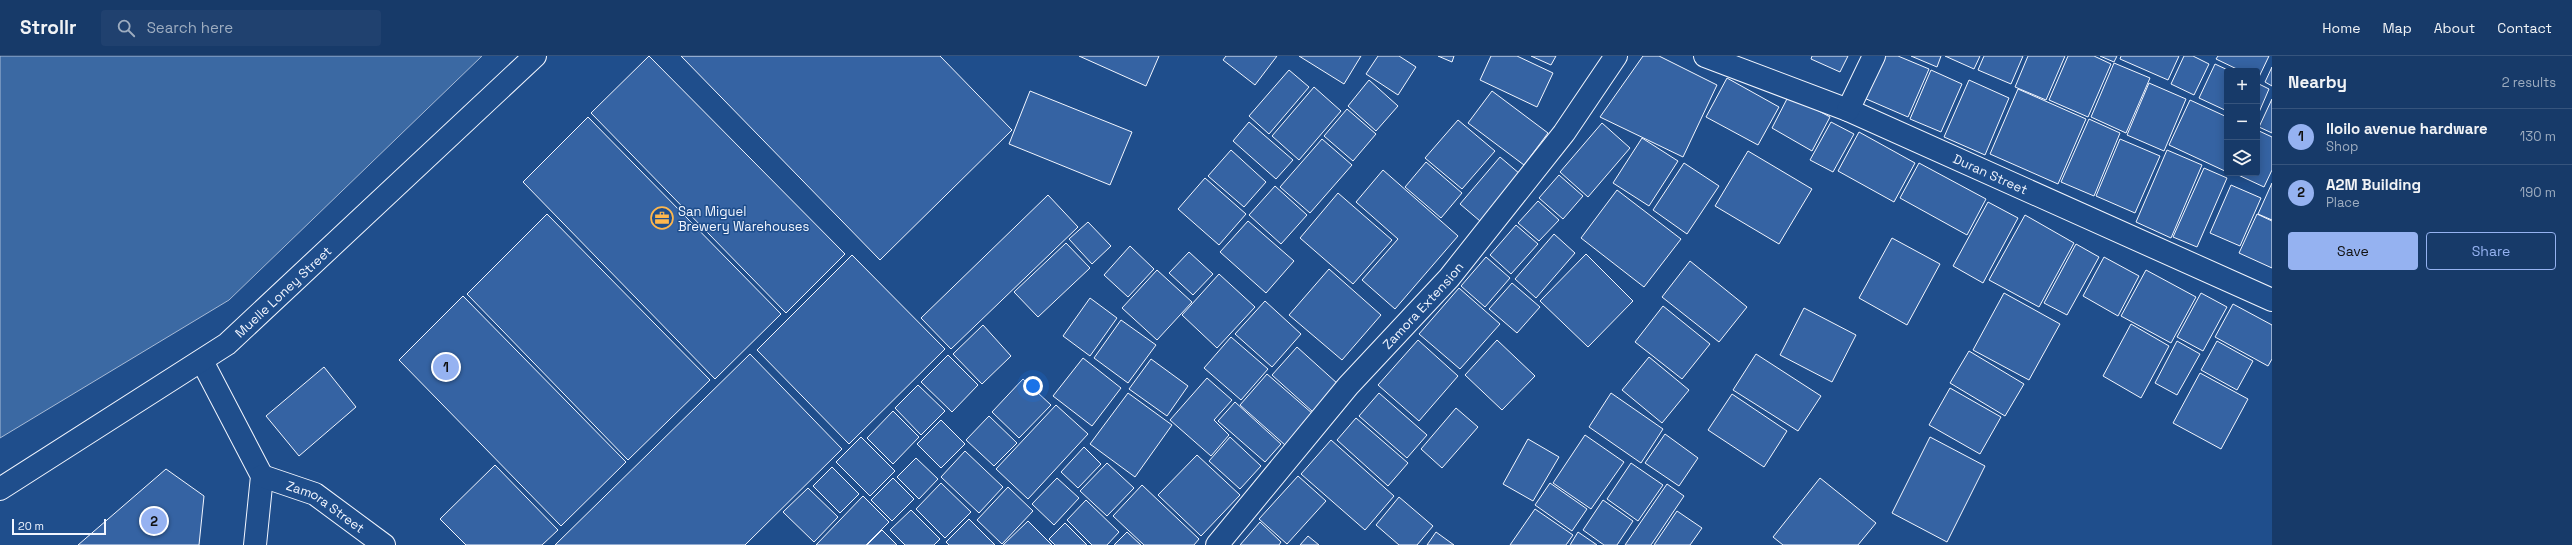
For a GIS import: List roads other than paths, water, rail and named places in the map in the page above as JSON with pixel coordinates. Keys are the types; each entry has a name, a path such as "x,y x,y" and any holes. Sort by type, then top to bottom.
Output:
{"street":[{"name":"Muelle Loney Street","path":"0,489 227,344 535,56"},
{"name":"Zamora Extension","path":"1217,545 1348,386 1449,278 1564,132 1616,56"},
{"name":"Duran Street","path":"1705,56 1848,110 2272,300"},
{"path":"1848,110 1874,56"},
{"path":"202,361 262,476 255,545"},
{"name":"Zamora Street","path":"262,476 315,494 384,545"}],"water":[{"path":"0,56 482,56 229,300 0,438"}],"place":[{"name":"San Miguel Brewery Warehouses","path":"662,218"},
{"name":"Iloilo avenue hardware","path":"446,367"},
{"name":"A2M Building","path":"154,521"}]}
